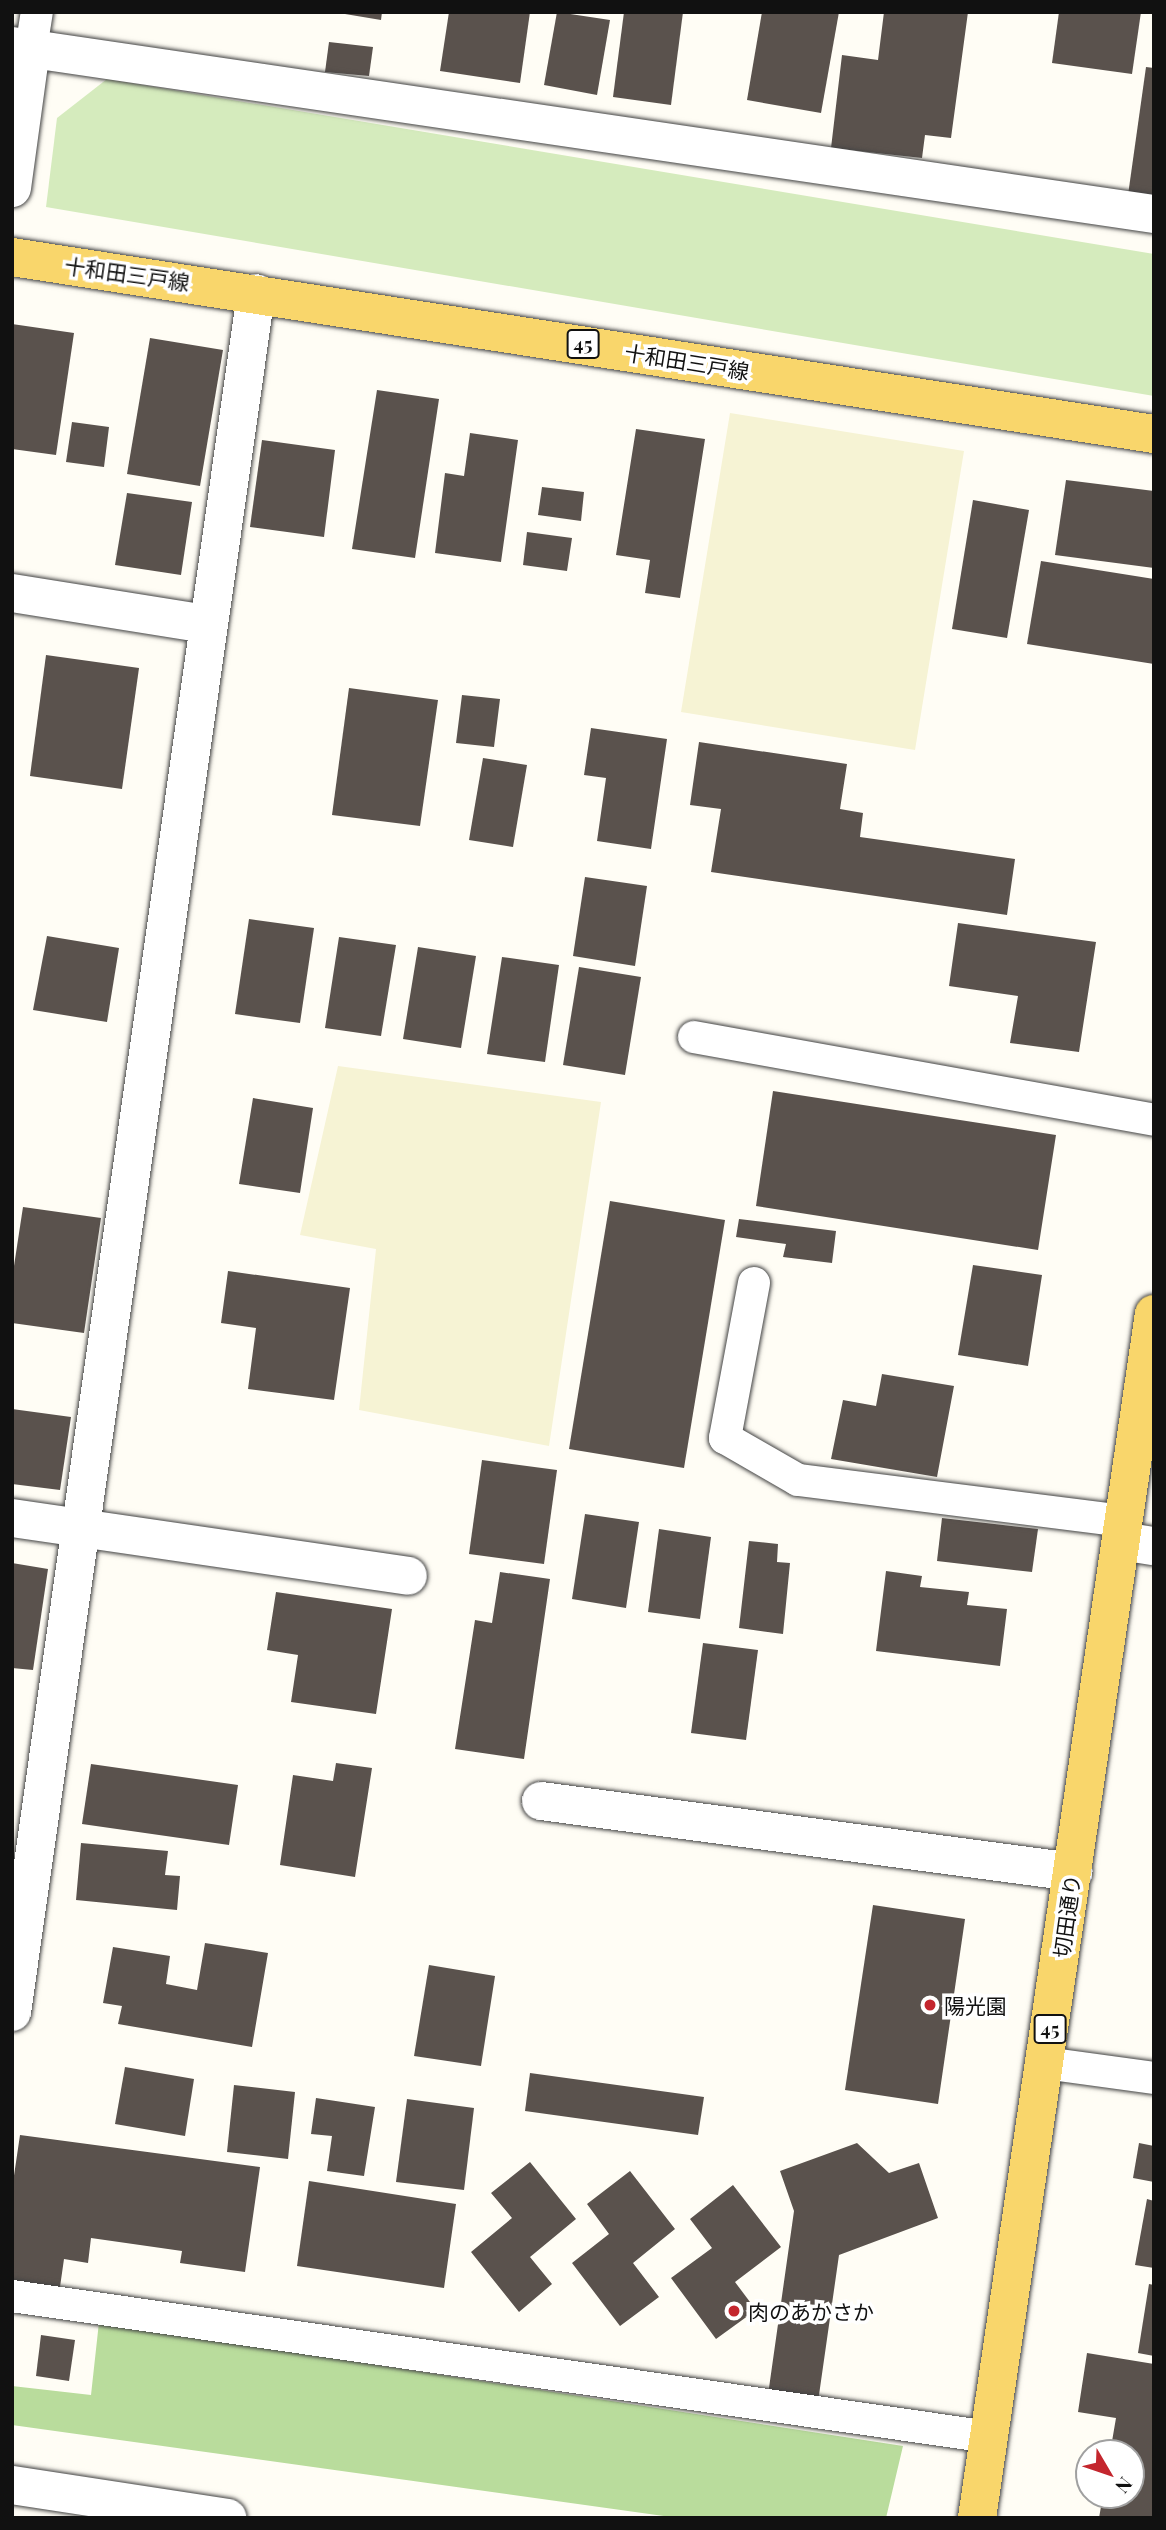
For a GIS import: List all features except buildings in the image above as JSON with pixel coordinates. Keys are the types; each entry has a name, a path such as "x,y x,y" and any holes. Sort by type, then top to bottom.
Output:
{"main road":[{"name":"十和田三戸線","path":"12,257 256,292 1154,434"},
{"name":"切田通り","path":"976,2518 1073,1872 1133,1536 1154,1314"}],"street":[{"path":"12,188 21,48 1154,214"},
{"path":"12,2012 83,1529 205,624 256,292"},
{"path":"12,593 205,624"},
{"path":"12,1518 408,1576"},
{"path":"541,1801 1073,1872"},
{"path":"12,2485 227,2518"}],"lane":[{"path":"21,48 37,12"},
{"path":"694,1037 1154,1120"},
{"path":"754,1283 725,1438 799,1480 1133,1536"},
{"path":"1045,2063 1154,2078"},
{"path":"12,2296 989,2437"}],"shaded area":[{"path":"730,413 964,451 915,750 681,712"},
{"path":"338,1066 601,1102 549,1446 359,1410 376,1249 300,1235"}],"green space":[{"path":"107,79 1154,254 1154,396 46,207 57,118"},
{"path":"99,2322 903,2446 886,2518 678,2518 12,2425 12,2386 91,2395"}],"place":[{"name":"陽光園","path":"930,2005"},
{"name":"肉のあかさか","path":"734,2311"}]}
